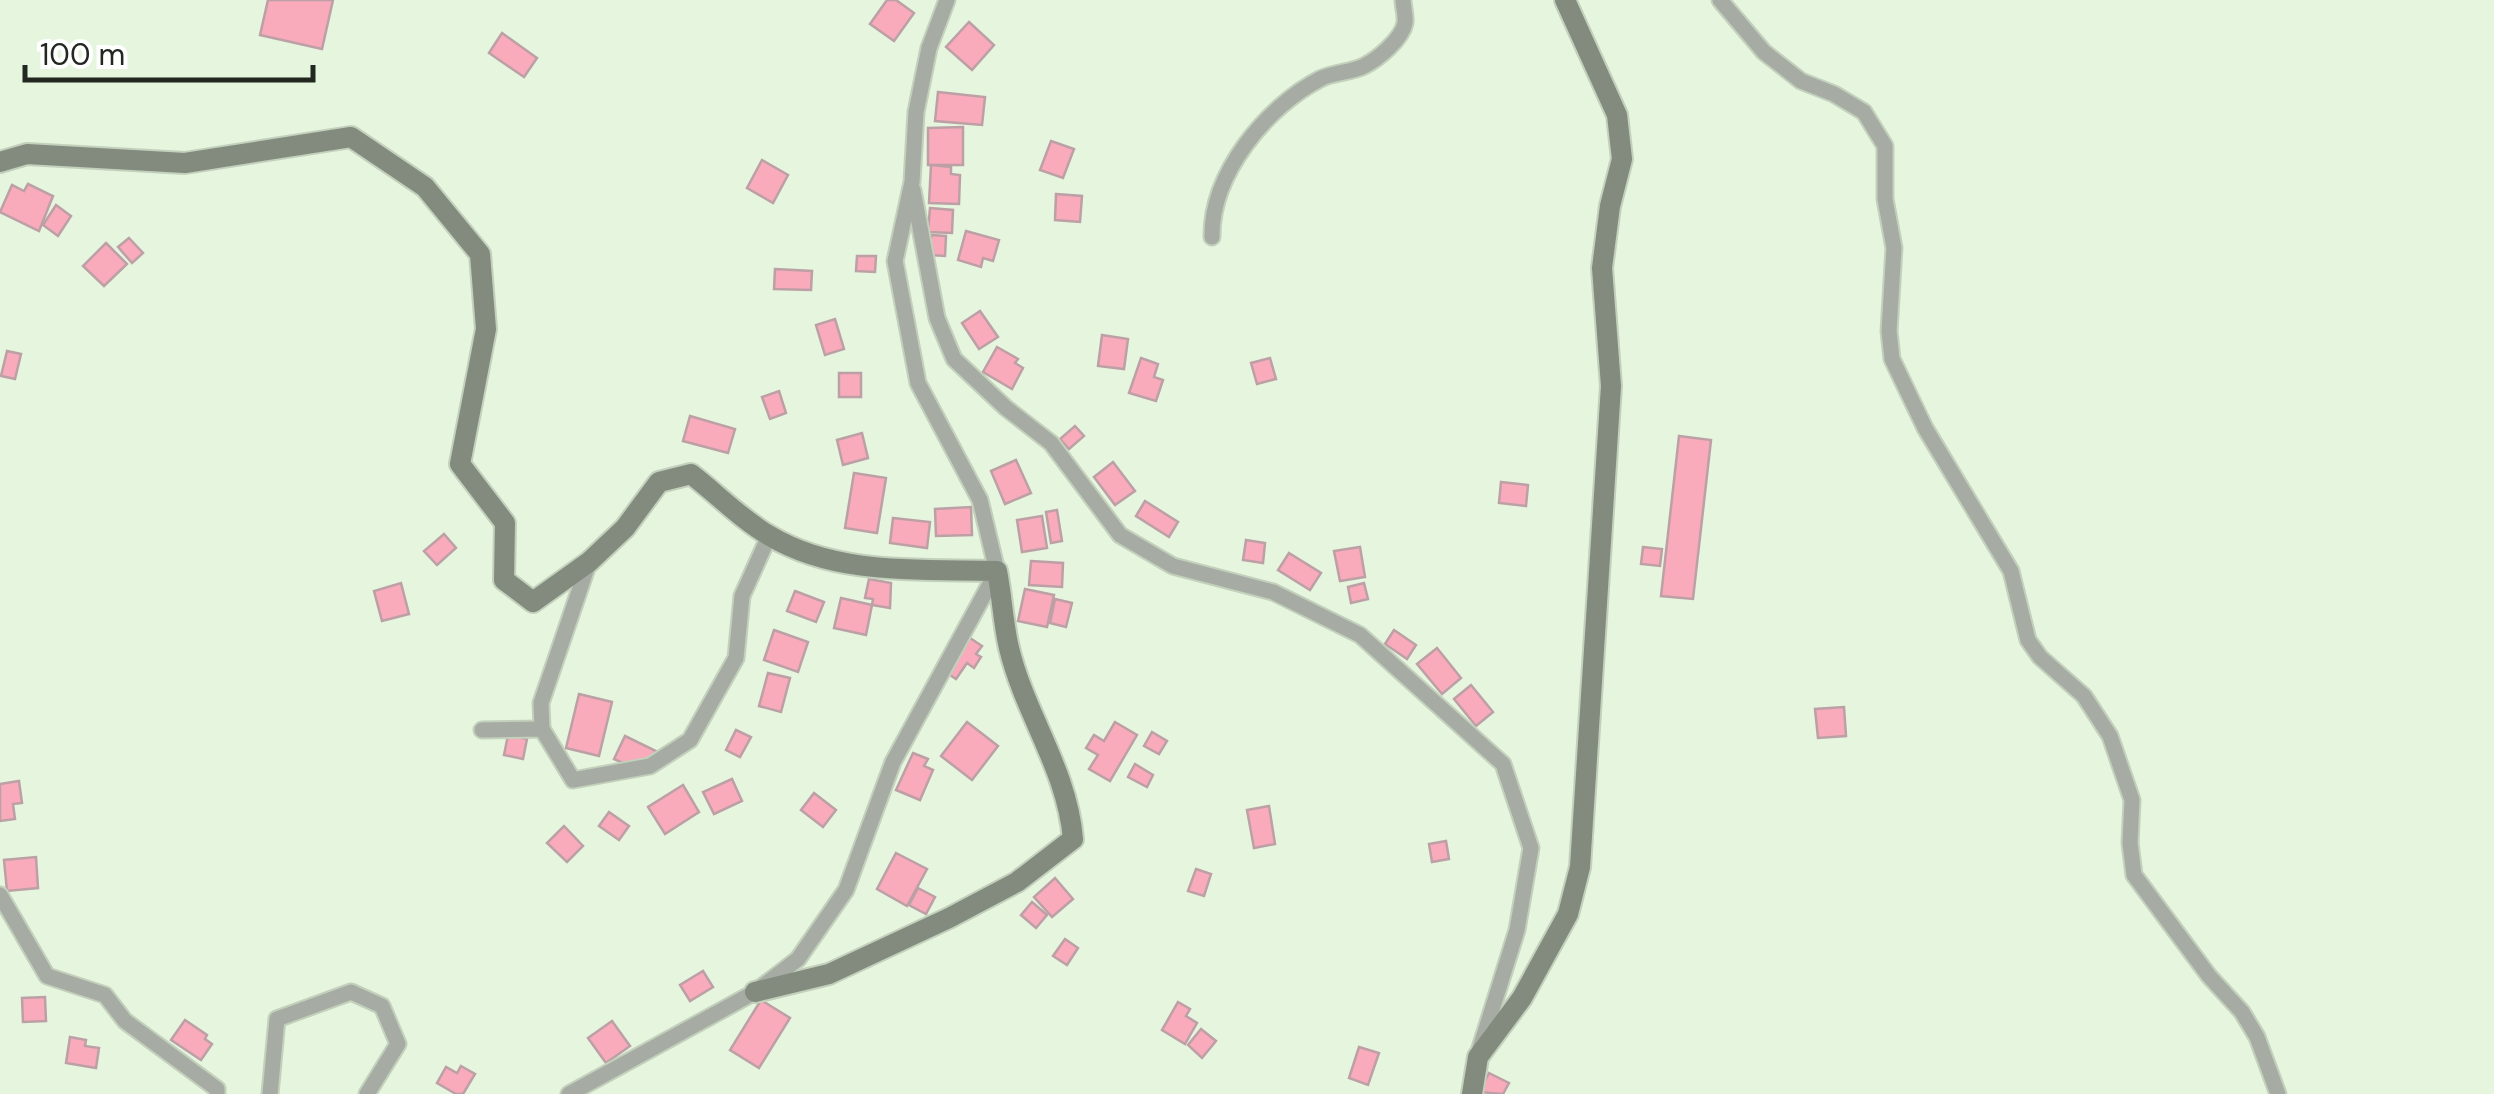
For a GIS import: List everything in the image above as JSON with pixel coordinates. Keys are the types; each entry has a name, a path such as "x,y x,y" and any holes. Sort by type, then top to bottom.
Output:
{"street":[{"path":"755,992 829,974 949,918 1016,882 1073,839 1060,772 1039,735 1010,649 980,500 918,383 895,262 912,182 922,80 947,0"},
{"path":"1212,237 1228,174 1264,119 1323,77 1364,66 1393,44 1405,24 1402,0"},
{"path":"1478,1056 1522,998 1568,914 1580,867 1611,386 1602,268 1610,206 1622,160 1618,115 1565,0"},
{"path":"1720,0 1776,62 1801,81 1864,112 1884,146 1885,199 1894,248 1889,332 1892,358 1925,428 2011,571 2028,640 2040,657 2084,696 2110,736 2132,800 2130,844 2134,875 2208,976 2242,1012 2257,1037 2278,1094"},
{"path":"0,162 27,154 185,163 350,137 424,187 480,254 486,329 460,464 504,523 504,580 534,602 589,562 624,528 658,482 692,474 769,536 824,560 997,571"},
{"path":"912,182 937,318 954,359 1006,408 1051,443 1120,534 1173,566 1273,592 1360,635 1503,764 1531,848 1517,930 1478,1056 1472,1094"},
{"path":"589,562 542,704 542,729 574,780 650,766 690,740 736,658 742,596 769,536"},
{"path":"570,1094 755,992 798,959 846,890 893,762 997,571"},
{"path":"482,730 542,729"},
{"path":"0,895 47,976 106,995 124,1021 217,1089 217,1094"},
{"path":"270,1094 277,1019 351,992 382,1006 398,1044 368,1094"}],"building":[{"path":"268,0 333,0 322,49 260,35"},
{"path":"887,0 896,0 914,13 894,41 870,24"},
{"path":"969,22 994,45 972,70 946,47"},
{"path":"502,33 537,58 524,77 489,53"},
{"path":"938,92 985,97 982,125 935,121"},
{"path":"963,127 963,165 928,165 928,128"},
{"path":"1051,141 1074,149 1063,178 1040,170"},
{"path":"762,160 788,175 773,203 747,188"},
{"path":"931,165 951,167 951,174 960,175 959,204 929,203"},
{"path":"28,184 53,196 39,231 0,212 12,185 24,191"},
{"path":"1056,194 1082,196 1080,222 1055,220"},
{"path":"56,205 71,216 58,236 43,225"},
{"path":"930,208 953,210 952,233 928,232"},
{"path":"966,231 999,240 993,261 983,258 981,267 958,260"},
{"path":"931,235 946,236 945,256 930,255"},
{"path":"129,238 143,253 132,263 118,247"},
{"path":"106,243 127,264 104,286 83,266"},
{"path":"857,256 876,256 875,272 856,271"},
{"path":"775,269 812,271 811,290 774,289"},
{"path":"980,311 998,337 979,349 962,323"},
{"path":"835,319 844,349 825,355 816,325"},
{"path":"1102,335 1128,339 1124,369 1098,366"},
{"path":"997,347 1018,359 1015,363 1023,368 1012,389 983,372"},
{"path":"7,351 21,354 15,379 1,376"},
{"path":"1141,358 1158,364 1154,377 1163,380 1156,401 1129,393"},
{"path":"1270,358 1276,379 1257,384 1251,363"},
{"path":"839,373 861,373 861,397 839,397"},
{"path":"779,391 786,413 770,419 762,397"},
{"path":"690,416 735,429 728,453 683,441"},
{"path":"1075,426 1084,436 1069,449 1060,439"},
{"path":"862,433 868,458 843,465 837,440"},
{"path":"1679,436 1711,440 1693,599 1661,596"},
{"path":"1016,460 1031,493 1005,504 991,471"},
{"path":"1113,462 1135,491 1115,505 1094,477"},
{"path":"854,473 886,478 877,533 845,528"},
{"path":"1501,482 1528,485 1526,506 1499,503"},
{"path":"1145,501 1178,522 1169,537 1136,516"},
{"path":"971,507 972,535 936,536 935,509"},
{"path":"1057,510 1062,541 1051,543 1046,512"},
{"path":"1042,516 1047,548 1022,552 1017,520"},
{"path":"893,518 930,522 927,548 890,543"},
{"path":"444,534 456,548 437,565 424,551"},
{"path":"1246,540 1265,543 1263,563 1243,560"},
{"path":"1360,547 1365,577 1340,581 1334,551"},
{"path":"1643,547 1662,549 1660,566 1641,564"},
{"path":"1289,553 1321,573 1310,590 1278,570"},
{"path":"1031,561 1063,563 1062,587 1029,585"},
{"path":"869,579 891,583 890,608 872,605 873,599 865,598"},
{"path":"401,583 409,614 382,621 374,591"},
{"path":"1364,583 1368,599 1351,603 1348,587"},
{"path":"1025,589 1054,595 1047,627 1018,621"},
{"path":"795,591 824,602 816,622 787,611"},
{"path":"841,598 872,605 866,635 834,628"},
{"path":"1055,599 1072,603 1066,627 1050,623"},
{"path":"774,630 808,642 798,672 764,660"},
{"path":"1394,630 1416,645 1407,659 1385,644"},
{"path":"970,638 982,646 976,654 981,657 974,668 967,663 956,679 947,673"},
{"path":"1437,648 1461,678 1442,694 1417,664"},
{"path":"768,673 790,678 781,712 759,706"},
{"path":"1471,685 1493,712 1476,726 1454,699"},
{"path":"579,694 612,702 599,756 566,748"},
{"path":"1844,707 1846,736 1818,738 1815,709"},
{"path":"967,722 998,746 972,780 941,756"},
{"path":"1115,722 1137,735 1110,781 1089,769 1098,755 1086,748 1094,735 1104,741"},
{"path":"736,730 751,737 740,757 726,750"},
{"path":"1152,732 1167,741 1159,754 1144,746"},
{"path":"508,735 527,739 523,759 504,755"},
{"path":"625,736 656,751 646,773 614,759"},
{"path":"913,753 928,759 924,766 933,770 920,800 896,790"},
{"path":"1135,764 1153,775 1147,787 1128,777"},
{"path":"732,779 742,801 714,814 703,792"},
{"path":"19,781 22,803 13,804 15,819 0,821 0,784"},
{"path":"683,785 699,812 665,834 648,807"},
{"path":"814,793 836,810 823,827 801,810"},
{"path":"1269,806 1275,844 1254,848 1247,810"},
{"path":"609,812 629,826 619,840 599,826"},
{"path":"564,826 583,846 567,862 547,843"},
{"path":"1446,841 1449,859 1432,862 1429,844"},
{"path":"896,853 927,869 907,906 877,889"},
{"path":"36,857 38,888 7,891 4,860"},
{"path":"1196,869 1211,874 1204,896 1188,891"},
{"path":"1055,878 1073,899 1052,917 1034,897"},
{"path":"918,888 935,897 926,914 909,905"},
{"path":"1032,902 1047,915 1036,928 1021,915"},
{"path":"1065,939 1078,948 1067,965 1053,956"},
{"path":"703,971 713,987 690,1001 680,985"},
{"path":"45,997 46,1021 23,1022 22,998"},
{"path":"761,1000 790,1018 759,1068 730,1050"},
{"path":"1178,1002 1190,1009 1186,1016 1197,1023 1185,1044 1162,1030"},
{"path":"185,1020 207,1035 205,1039 212,1044 201,1060 171,1040"},
{"path":"612,1021 630,1046 606,1063 588,1038"},
{"path":"1201,1029 1216,1041 1202,1058 1188,1045"},
{"path":"70,1037 86,1040 85,1046 99,1048 96,1068 66,1063"},
{"path":"1359,1047 1379,1053 1368,1085 1349,1078"},
{"path":"461,1066 475,1074 463,1094 437,1083 446,1067 457,1073"},
{"path":"1489,1073 1509,1083 1503,1094 1479,1092"}]}
